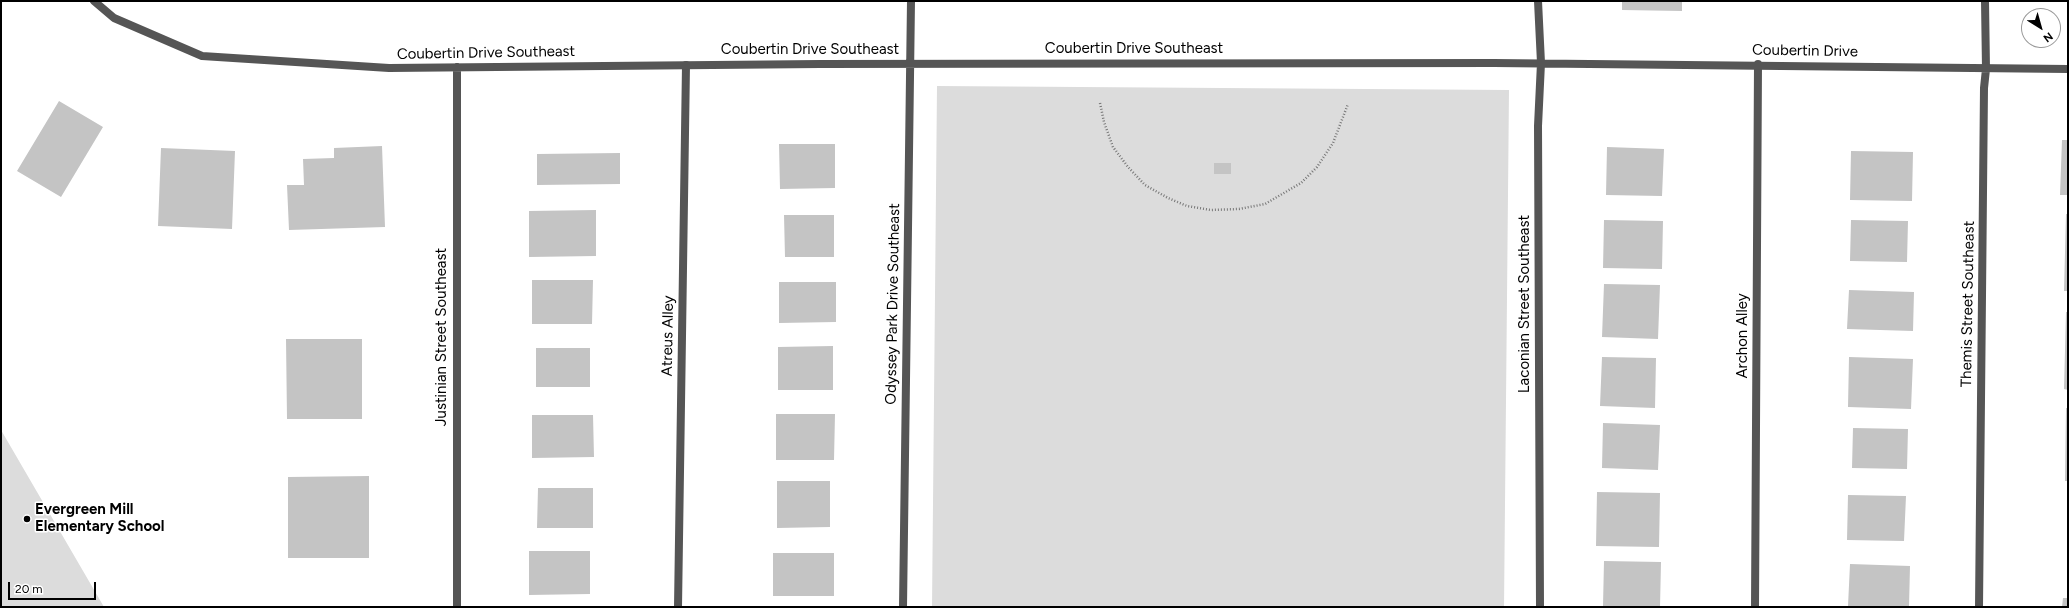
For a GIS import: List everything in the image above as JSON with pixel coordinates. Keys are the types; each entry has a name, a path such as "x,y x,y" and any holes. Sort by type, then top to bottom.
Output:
{"street":[{"name":"Coubertin Drive Southeast","path":"94,1 114,18 202,56 389,68 910,64 1541,63"},
{"name":"Odyssey Park Drive Southeast","path":"903,607 911,1"},
{"name":"Laconian Street Southeast","path":"1538,1 1541,63 1538,126 1540,607"},
{"name":"Themis Street Southeast","path":"1979,607 1984,112 1986,69 1984,1"},
{"name":"Coubertin Drive","path":"1541,63 1758,64 1986,69 2068,69"},
{"name":"Archon Alley","path":"1755,607 1758,64"},
{"name":"Atreus Alley","path":"678,607 686,65"},
{"name":"Justinian Street Southeast","path":"457,67 457,607"}],"path":[{"path":"1100,102 1104,122 1113,146 1128,167 1145,185 1168,198 1187,206 1211,210 1239,209 1265,204 1301,184 1317,167 1333,143 1348,104"}],"shaded area":[{"path":"937,86 1509,90 1504,607 932,607"},
{"name":"Evergreen Mill Elementary School","path":"1,430 104,607 1,607"}],"building":[{"path":"1622,1 1682,1 1682,11 1622,10"},
{"path":"59,101 103,127 61,197 17,171"},
{"path":"2062,140 2068,140 2068,195 2060,195"},
{"path":"779,144 835,144 835,188 780,189"},
{"path":"382,146 385,227 289,230 287,185 304,185 303,159 334,158 334,148"},
{"path":"1607,147 1664,149 1662,196 1606,195"},
{"path":"161,148 235,151 232,229 158,226"},
{"path":"1851,151 1913,152 1912,201 1850,200"},
{"path":"620,153 620,184 537,185 537,154"},
{"path":"1214,163 1231,163 1231,174 1214,174"},
{"path":"596,210 596,256 529,257 529,211"},
{"path":"2066,214 2068,214 2068,291 2064,291"},
{"path":"784,215 834,215 834,257 785,257"},
{"path":"1604,220 1663,221 1662,269 1603,268"},
{"path":"1851,220 1908,221 1907,262 1850,261"},
{"path":"532,280 593,280 592,324 532,324"},
{"path":"779,282 836,282 836,322 779,323"},
{"path":"1604,284 1660,285 1658,339 1602,337"},
{"path":"1849,290 1914,292 1913,331 1847,329"},
{"path":"2066,312 2068,312 2068,390 2064,389"},
{"path":"286,339 362,339 362,419 287,419"},
{"path":"833,346 833,390 778,390 778,347"},
{"path":"536,348 590,348 590,387 536,387"},
{"path":"1602,357 1656,358 1655,408 1600,406"},
{"path":"1849,357 1913,359 1911,409 1848,407"},
{"path":"2066,408 2068,408 2068,481 2065,481"},
{"path":"776,414 835,414 834,460 776,460"},
{"path":"532,415 593,415 594,457 532,458"},
{"path":"1603,423 1660,425 1658,470 1602,468"},
{"path":"1853,428 1908,429 1907,469 1852,468"},
{"path":"369,476 369,558 288,558 288,477"},
{"path":"777,481 830,481 830,527 777,528"},
{"path":"538,488 593,488 593,528 537,528"},
{"path":"1597,492 1660,493 1659,547 1596,546"},
{"path":"1848,495 1906,496 1904,541 1847,540"},
{"path":"529,551 590,551 590,594 529,595"},
{"path":"773,553 834,553 834,596 773,596"},
{"path":"1604,561 1661,562 1660,607 1603,606"},
{"path":"1850,564 1910,566 1909,607 1848,606"},
{"path":"2063,598 2068,598 2068,607 2062,607"}],"place":[{"name":"Evergreen Mill Elementary School","path":"27,519"}]}
